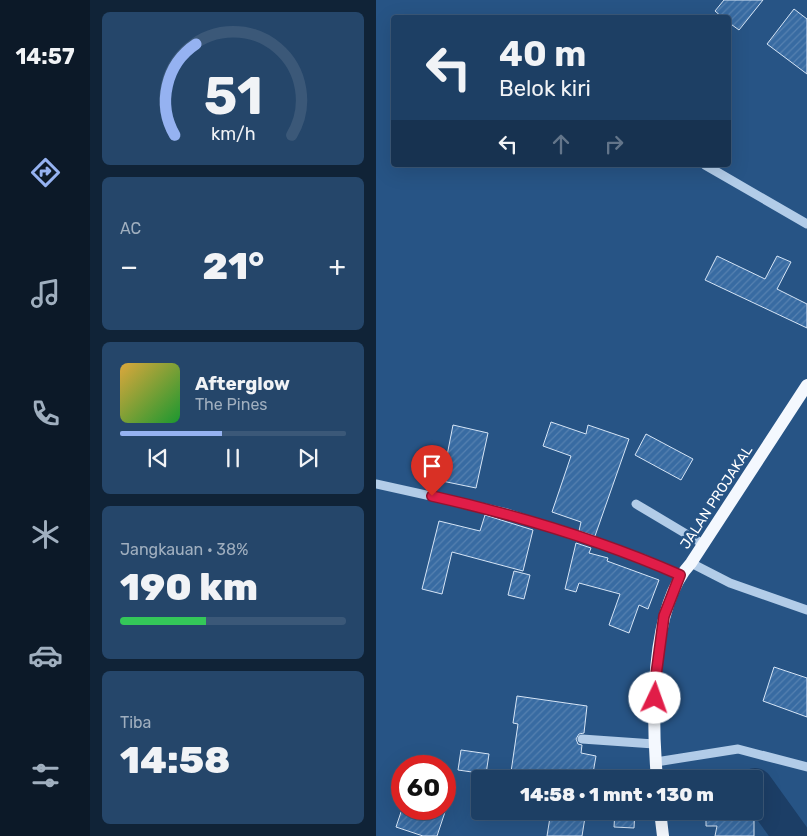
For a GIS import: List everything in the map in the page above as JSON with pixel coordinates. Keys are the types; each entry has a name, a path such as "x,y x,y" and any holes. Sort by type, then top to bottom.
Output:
{"main road":[{"name":"JALAN PROJAKAL","path":"657,770 654,744 655,683 664,616 680,575 691,562 807,385"},
{"path":"661,820 663,836"}],"street":[{"path":"708,167 807,224"},
{"path":"376,484 507,513 644,558 680,575"},
{"path":"636,504 703,544"},
{"path":"691,562 730,583 807,610"},
{"path":"582,739 654,744"},
{"path":"656,762 738,749 807,767"}],"building":[{"path":"724,0 763,0 739,30 731,24 731,15 720,15 715,11"},
{"path":"794,9 807,19 807,74 767,44"},
{"path":"717,256 765,279 777,256 791,262 777,289 807,304 807,328 705,280"},
{"path":"551,422 586,434 588,425 629,439 595,536 579,531 581,522 552,512 571,456 543,446"},
{"path":"453,425 488,433 476,488 442,481"},
{"path":"646,434 693,459 681,480 635,455"},
{"path":"485,515 533,530 523,571 452,552 442,594 422,589 439,521 480,531"},
{"path":"576,543 591,548 589,553 608,558 607,561 659,580 648,609 639,605 629,633 609,625 620,594 579,583 576,592 565,589"},
{"path":"514,571 530,575 524,599 508,595"},
{"path":"774,667 807,678 807,717 763,701"},
{"path":"517,696 587,706 584,733 579,734 576,739 578,744 582,745 581,753 596,756 594,770 511,770 518,724 513,723"},
{"path":"461,750 489,754 487,770 471,770 471,772 458,770"},
{"path":"398,820 442,820 437,836 423,836 396,827"},
{"path":"550,820 585,820 582,836 547,836"},
{"path":"614,820 634,820 634,828 614,827"},
{"path":"706,820 754,820 754,836 715,836 717,826 706,826"}],"waterway":[{"path":"763,797 791,836"}],"route":[{"path":"432,496 507,513 644,558 680,575 664,616 655,683 655,698"}]}
